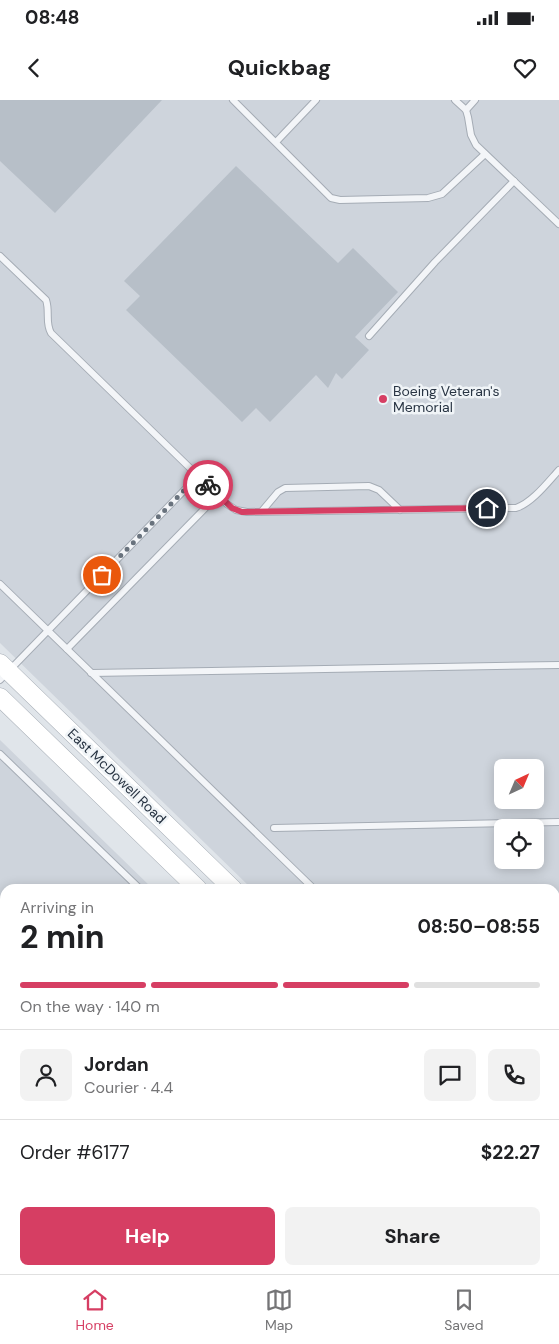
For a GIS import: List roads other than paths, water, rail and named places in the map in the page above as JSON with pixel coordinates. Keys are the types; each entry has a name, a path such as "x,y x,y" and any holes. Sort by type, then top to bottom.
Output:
{"main road":[{"name":"East McDowell Road","path":"3,672 229,884"},
{"name":"East McDowell Road","path":"0,697 193,884"}],"lane":[{"path":"233,100 331,198 340,200 428,198 442,194 485,154"},
{"path":"276,142 316,100"},
{"path":"455,100 466,110 471,134 476,145 559,224"},
{"path":"466,110 475,100"},
{"path":"369,336 436,262 514,181"},
{"path":"0,256 46,300 48,307 47,322 51,334 227,504 236,510 262,512 516,508 529,501 559,470"},
{"path":"3,672 48,631 198,476"},
{"path":"262,512 278,492 285,488 339,486 372,487 382,493 400,510"},
{"path":"67,649 218,495"},
{"path":"0,584 309,884"},
{"path":"91,673 559,665"},
{"path":"0,754 135,884"},
{"path":"274,828 559,822"}],"place":[{"name":"Boeing Veteran's Memorial","path":"383,399"}]}
